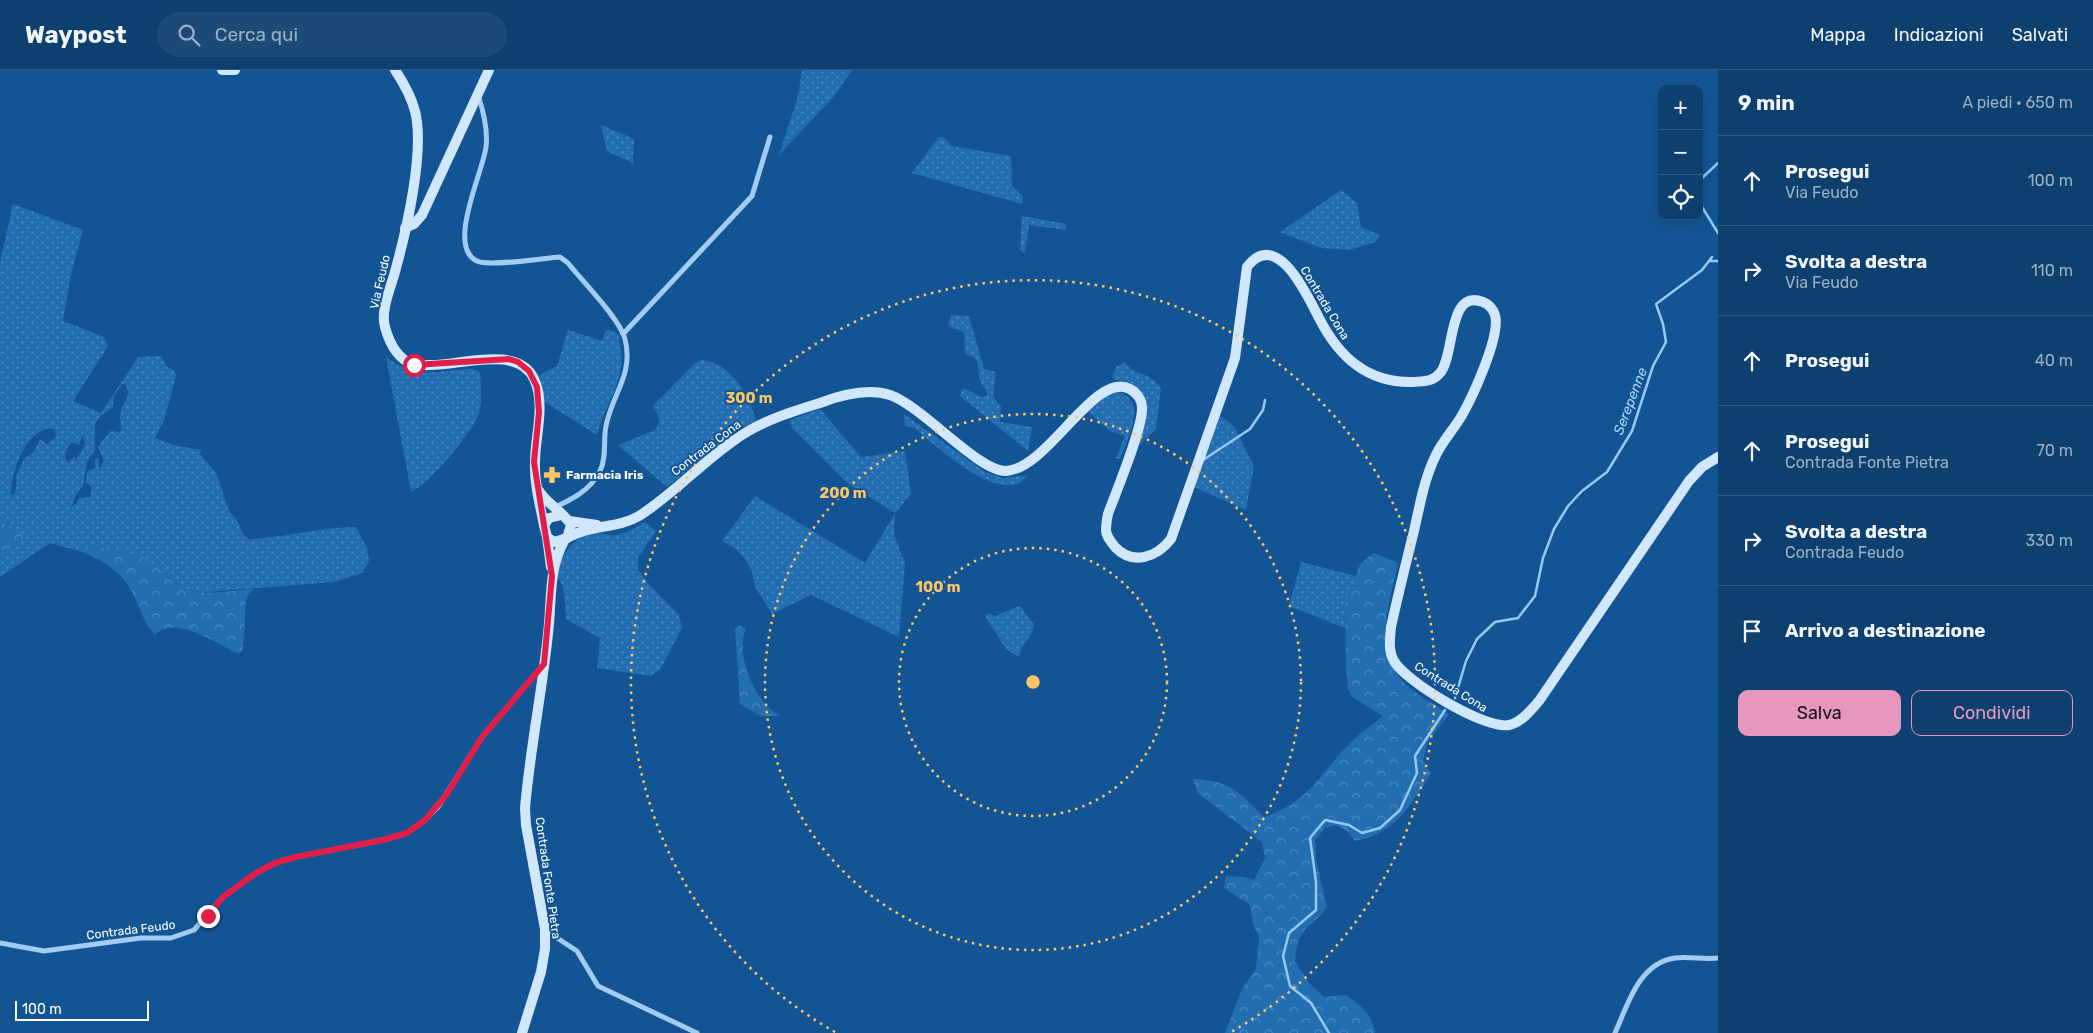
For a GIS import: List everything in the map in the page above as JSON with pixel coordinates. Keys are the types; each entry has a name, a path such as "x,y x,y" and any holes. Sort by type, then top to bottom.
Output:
{"main road":[{"path":"222,70 235,70"},
{"name":"Via Feudo","path":"395,70 410,96 417,127 412,192 406,228 386,303 384,324 390,343 398,355 414,365 438,365 503,359 518,362 529,371 537,387 539,412 534,462 544,526"},
{"path":"406,228 414,224 422,215 489,70"},
{"name":"Contrada Cona","path":"565,539 584,529 631,520 753,428 830,399 858,393 890,395 912,407 972,454 994,468 1004,471 1027,464 1042,452 1098,395 1110,387 1120,386 1133,391 1139,398 1142,415 1108,514 1106,531 1111,542 1120,552 1130,557 1150,556 1162,550 1171,539 1235,358 1241,324 1244,273 1250,263 1266,256 1282,261 1300,282 1329,339 1339,351 1359,367 1384,379 1428,381 1439,375 1445,367 1457,311 1468,302 1480,301 1491,307 1494,313 1494,334 1483,371 1461,417 1436,454 1425,481 1391,627 1390,647 1391,655 1399,669 1444,700 1489,724 1509,725 1518,721 1539,701 1689,481 1702,467 1718,456"},
{"name":"Via Feudo","path":"537,486 553,508 566,518"},
{"path":"549,518 566,518 571,530 556,558 552,576 544,526 549,518"},
{"name":"Contrada Cona","path":"566,518 603,526"},
{"path":"547,537 554,542 565,539"},
{"name":"Contrada Fonte Pietra","path":"522,1033 541,972 545,949 545,929 526,825 525,808 544,664 552,576"}],"street":[{"path":"478,95 482,108 486,147 463,235 470,257 478,262 492,263 560,257 607,311 623,334 628,356 626,374 609,415 604,456 600,471 590,485 575,498 553,508"},
{"path":"623,334 752,196 770,137"},
{"name":"Contrada Feudo","path":"0,943 44,951 141,938 171,938 194,930 223,897 256,873 275,863 383,840 407,833 425,820 438,807 482,737 544,664"},
{"path":"545,929 577,951 598,986 697,1033"},
{"path":"1615,1033 1640,980 1649,970 1665,961 1676,958 1718,958"}],"green space":[{"path":"802,70 852,70 835,95 779,155 798,96"},
{"path":"601,125 634,139 633,163 607,151"},
{"path":"939,137 945,138 951,146 1011,156 1012,186 1023,196 1022,204 912,173"},
{"path":"1341,190 1357,203 1361,227 1380,235 1375,242 1349,250 1321,248 1280,232"},
{"path":"13,204 83,230 71,274 63,321 104,337 108,346 73,401 101,413 138,357 161,356 167,367 174,370 176,376 164,420 155,438 173,445 201,450 200,454 216,473 229,511 237,520 243,534 248,539 356,527 367,548 369,561 362,573 334,582 205,592 191,591 180,586 143,557 121,551 113,552 100,546 79,551 50,543 0,577 0,554 20,544 10,525 0,521 0,263","holes":["122,384 125,384 128,395 120,412 121,430 119,432 110,431 98,447 104,461 99,470 99,458 95,459 95,468 87,472 86,482 92,488 90,497 79,498 76,504 71,507 77,493 83,486 87,461 95,450 95,424 101,415 113,407 114,396","50,428 55,430 56,437 47,444 40,439 34,452 24,459 17,474 15,494 11,495 16,465 26,445 41,431","83,434 85,445 75,462 76,457 69,462 66,461 65,453 70,444 72,442 79,445"]},
{"path":"1022,216 1066,224 1066,230 1029,225 1025,253 1020,250"},
{"path":"951,315 969,316 984,369 996,372 993,396 1001,407 1000,422 1032,427 1028,451 960,396 963,388 982,397 987,395 980,380 976,360 970,355 965,354 964,332 948,326"},
{"path":"606,329 618,334 621,350 620,375 597,435 543,401 539,375 557,366 568,330 602,341"},
{"path":"386,357 397,364 418,372 473,369 480,372 481,405 474,423 458,446 438,469 411,492"},
{"path":"702,360 722,367 738,382 749,401 756,421 739,429 667,487 618,445 655,430 659,421 653,406 695,363"},
{"path":"1125,362 1132,369 1151,378 1161,388 1156,429 1135,449 1144,418 1145,402 1137,389 1127,382 1115,380 1112,377 1116,367"},
{"path":"1115,391 1126,395 1132,402 1134,410 1134,420 1120,459 1116,458 1125,436 1110,431 1087,411 1107,394"},
{"path":"820,409 861,457 905,451 911,494 895,513 847,483 792,428 790,420"},
{"path":"904,414 985,472 1003,478 1028,475 1020,482 1007,485 978,476 949,457 914,428 905,426"},
{"path":"1220,416 1234,426 1254,466 1246,510 1192,486"},
{"path":"755,496 865,563 895,513 894,535 905,563 899,637 811,595 772,614 755,587 752,571 744,558 736,549 722,541"},
{"path":"0,521 20,531 24,538 20,544 0,554"},
{"path":"645,522 656,531 638,558 638,570 652,588 679,615 682,628 660,670 651,676 597,668 600,638 566,619 563,588 558,577 560,564 567,550 584,535 597,533 618,535"},
{"path":"99,546 143,557 175,583 188,590 197,592 226,592 255,589 249,593 246,600 243,650 238,654 208,638 184,629 163,629 155,635 147,624 125,581 101,561 79,551"},
{"path":"1374,553 1398,563 1386,622 1387,651 1392,665 1400,678 1410,688 1449,714 1428,741 1423,760 1431,774 1400,817 1381,832 1355,841 1346,830 1335,825 1325,828 1315,840 1316,859 1327,907 1300,937 1295,962 1309,983 1324,997 1346,995 1360,1006 1368,1015 1375,1033 1225,1033 1242,989 1256,969 1259,937 1253,924 1250,905 1224,888 1226,876 1244,877 1254,880 1265,858 1262,842 1198,793 1193,779 1216,782 1233,789 1264,817 1292,804 1303,796 1350,743 1383,716 1352,697 1348,689 1346,667 1345,605 1360,564"},
{"path":"1301,562 1356,576 1345,605 1345,628 1289,606"},
{"path":"1020,606 1034,625 1019,657 1006,649 985,616 989,613 995,616"},
{"path":"739,625 746,629 743,640 745,665 756,691 763,702 781,716 761,716 740,704 735,628"}],"waterway":[{"name":"Serepenne","path":"1718,163 1701,179 1702,207 1718,233"},
{"name":"Serepenne","path":"1455,698 1466,661 1477,639 1495,622 1518,618 1535,596 1543,558 1554,529 1568,506 1582,491 1607,472 1632,431 1653,366 1666,342 1663,324 1656,304 1702,270 1712,257"},
{"path":"1710,261 1718,261"},
{"path":"1203,460 1250,429 1263,410 1265,400"},
{"name":"Serepenne","path":"1329,1033 1311,1003 1290,986 1283,956 1289,933 1316,910 1316,882 1310,838 1325,820 1349,825 1362,833 1380,828 1400,810 1417,773 1415,756 1445,710"}],"place":[{"name":"Farmacia Iris","path":"552,475"}],"route":[{"path":"208,916 223,897 239,884 275,863 383,840 407,833 425,820 438,807 447,794 469,755 482,737 511,700 544,664 549,633 552,576 534,462 539,412 536,382 529,371 518,362 509,359 438,365 414,365"}]}
